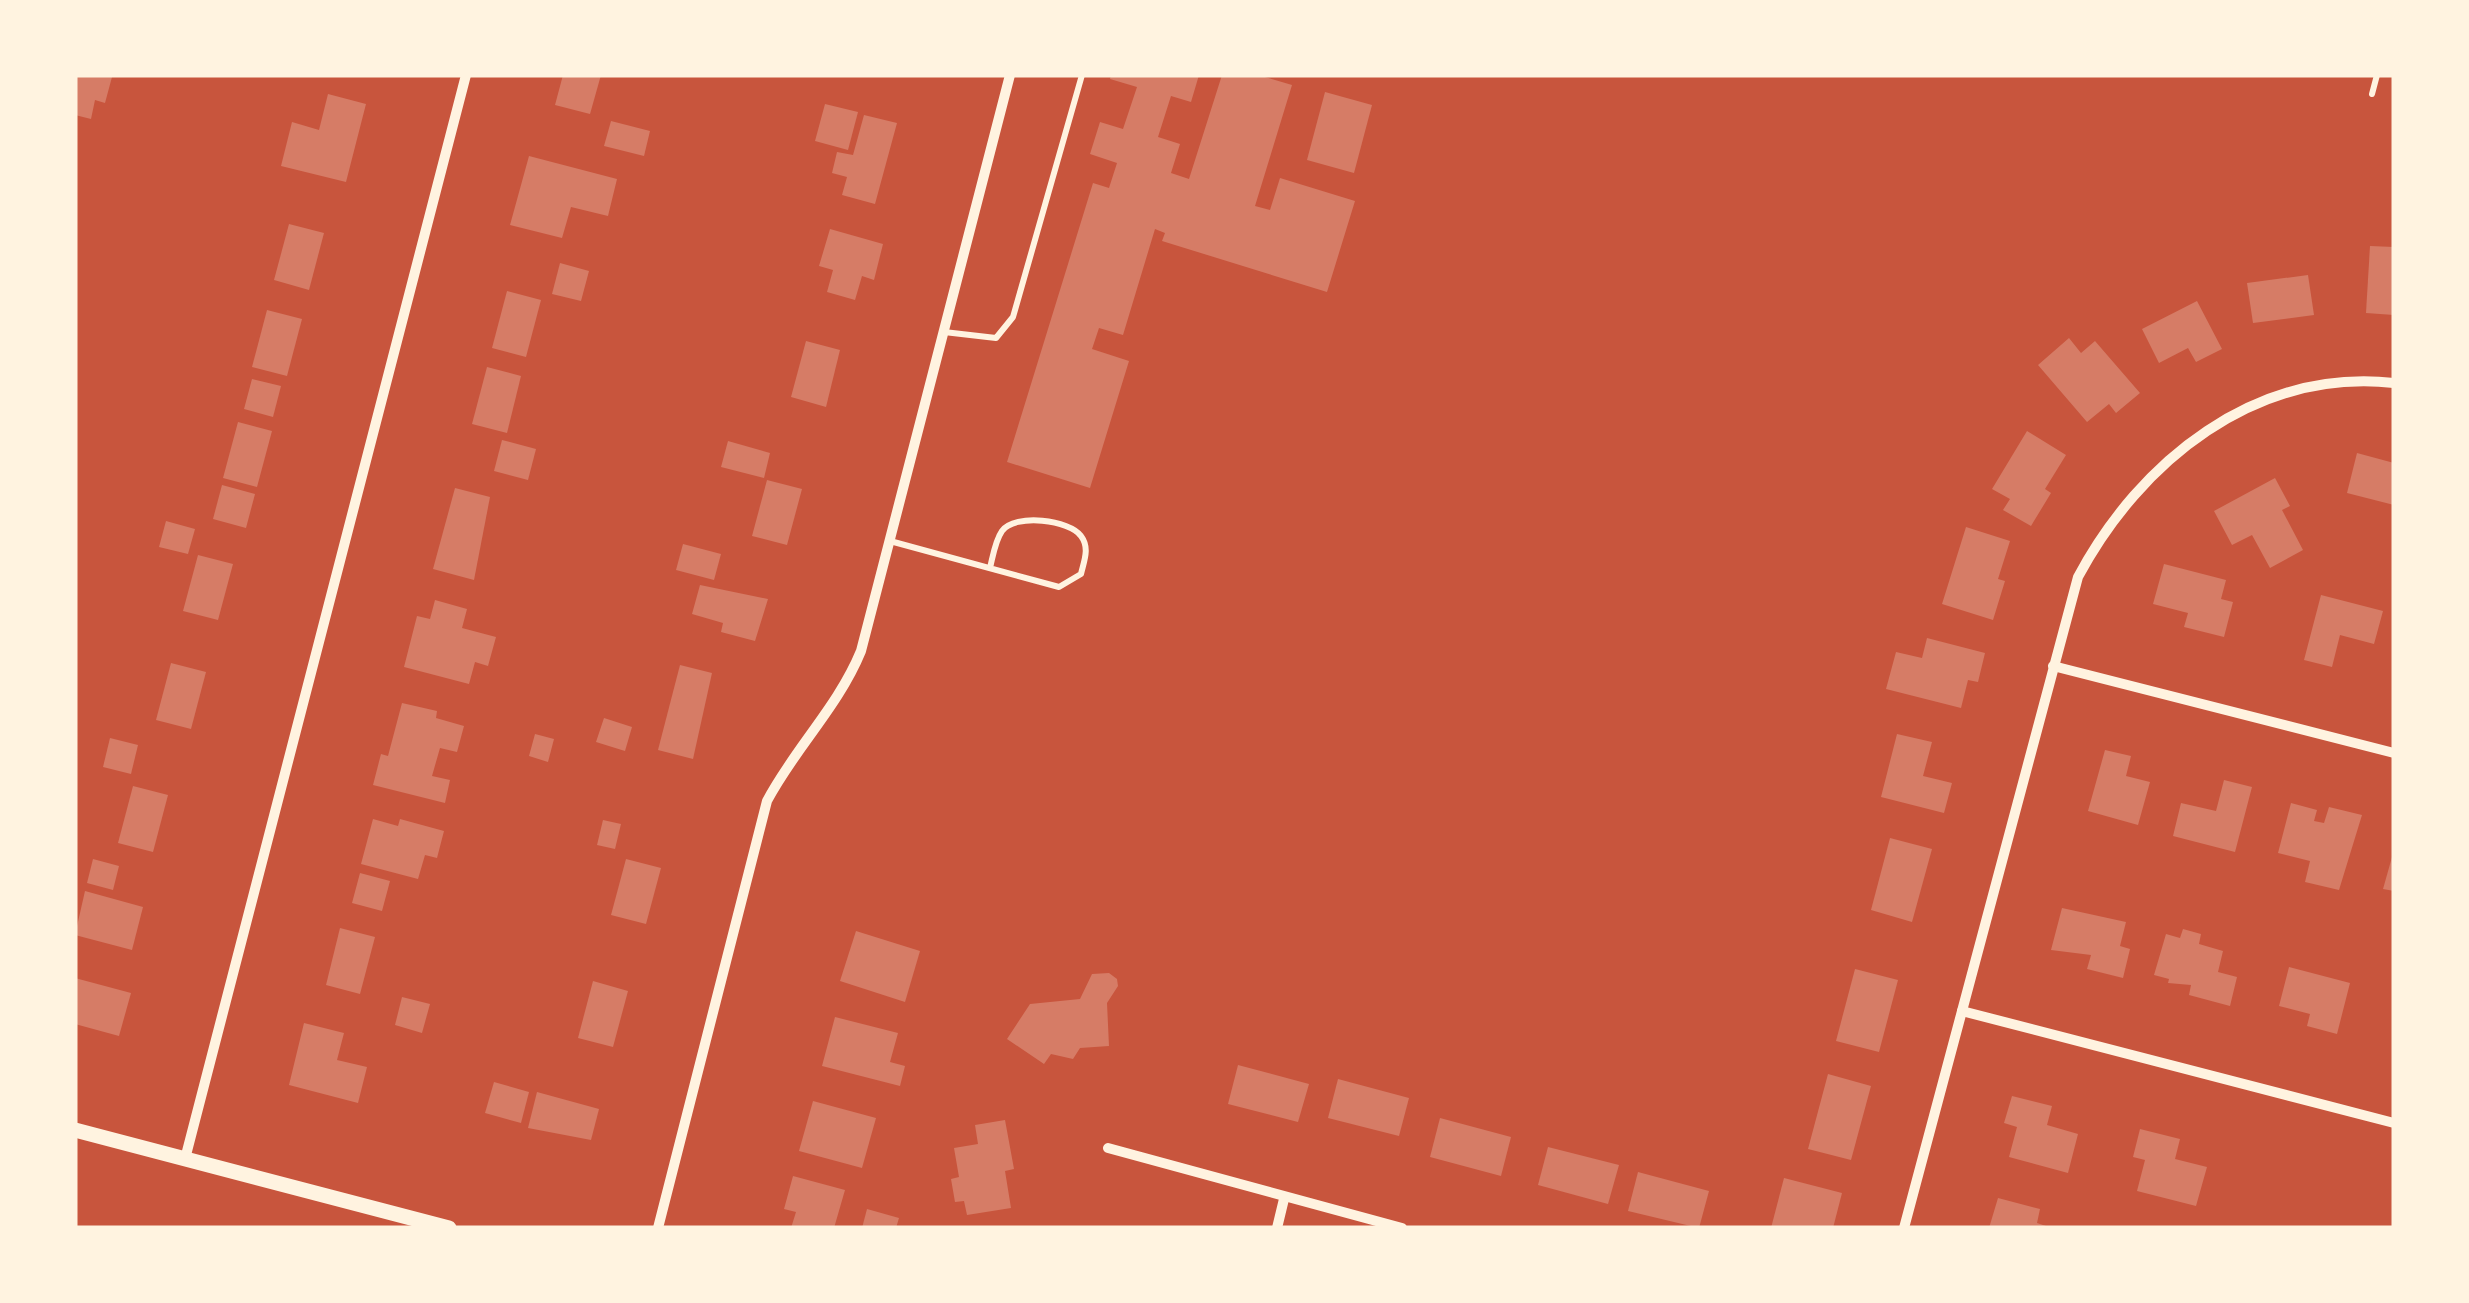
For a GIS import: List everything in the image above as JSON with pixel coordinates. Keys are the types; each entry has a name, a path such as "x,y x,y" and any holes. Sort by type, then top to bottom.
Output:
{"street":[{"path":"185,1159 466,75"},
{"path":"658,1228 767,801 844,691 862,651 1010,75"},
{"path":"1904,1228 2078,577 2098,541 2130,495 2210,426 2310,386 2366,380 2394,384"},
{"path":"2053,666 2394,753"},
{"path":"1962,1011 2394,1123"},
{"path":"75,1130 449,1228"},
{"path":"1108,1148 1402,1228"},
{"path":"1276,1228 1284,1199"}],"lane":[{"path":"944,332 996,338 1013,317 1082,75"},
{"path":"2372,94 2377,75"},
{"path":"890,541 1059,587 1071,584 1081,574 1086,552 1084,538 1074,529 1026,520 1011,523 1002,531 990,568"}],"building":[{"path":"75,75 112,77 105,103 95,100 91,119 75,115"},
{"path":"563,75 601,75 590,114 555,105"},
{"path":"1111,75 1199,75 1191,102 1171,96 1158,137 1180,144 1171,173 1189,179 1222,75 1258,75 1292,85 1255,206 1270,210 1280,178 1355,201 1327,292 1162,241 1165,233 1155,229 1123,335 1099,328 1092,349 1129,361 1090,488 1007,462 1093,183 1109,188 1117,163 1090,154 1100,122 1123,129 1137,87 1110,79"},
{"path":"1325,92 1372,105 1354,173 1307,160"},
{"path":"328,94 366,104 346,182 281,166 292,122 319,130"},
{"path":"825,104 858,112 848,150 815,141"},
{"path":"864,115 897,123 875,204 842,195 847,177 832,173 837,152 853,155"},
{"path":"611,121 650,131 644,156 604,146"},
{"path":"529,156 617,179 608,216 571,207 562,238 510,225"},
{"path":"289,224 324,233 309,290 274,280"},
{"path":"830,229 883,244 874,280 862,276 855,300 827,292 833,270 819,266"},
{"path":"2370,246 2394,247 2394,315 2366,313"},
{"path":"560,263 589,271 581,301 552,294"},
{"path":"2308,275 2314,315 2253,323 2247,283"},
{"path":"507,291 541,300 526,357 492,348"},
{"path":"2197,301 2222,349 2196,362 2188,348 2159,363 2142,329"},
{"path":"267,310 302,319 287,376 252,367"},
{"path":"2069,338 2081,353 2095,341 2140,393 2116,413 2109,404 2087,422 2038,365"},
{"path":"806,341 840,350 826,407 791,397"},
{"path":"487,367 521,376 507,433 472,424"},
{"path":"252,379 281,386 273,417 244,409"},
{"path":"238,422 272,431 257,487 223,478"},
{"path":"2027,431 2066,455 2045,489 2051,493 2031,526 2003,510 2010,499 1992,489"},
{"path":"502,440 536,449 528,480 494,471"},
{"path":"728,441 770,453 764,478 721,467"},
{"path":"2357,453 2394,463 2394,505 2347,493"},
{"path":"2275,478 2290,506 2282,510 2303,550 2270,568 2252,535 2232,545 2214,511"},
{"path":"767,480 802,489 787,545 752,536"},
{"path":"222,485 255,494 246,528 213,519"},
{"path":"455,488 490,497 474,580 433,569"},
{"path":"166,521 195,529 188,554 159,547"},
{"path":"1966,527 2010,541 1998,579 2005,581 1993,620 1942,604"},
{"path":"683,544 721,554 714,580 676,570"},
{"path":"198,555 233,564 218,620 183,611"},
{"path":"2164,564 2226,580 2221,599 2233,602 2224,637 2184,627 2188,613 2153,604"},
{"path":"700,585 768,599 755,641 721,632 723,623 692,614"},
{"path":"2321,595 2383,611 2374,644 2340,635 2332,667 2304,660"},
{"path":"435,600 467,609 462,628 496,637 488,666 475,662 469,684 404,667 417,616 430,619"},
{"path":"1927,638 1985,653 1978,682 1968,680 1961,708 1886,689 1896,652 1922,658"},
{"path":"171,663 206,672 191,729 156,720"},
{"path":"680,665 712,673 693,759 658,750"},
{"path":"402,703 437,711 436,718 464,726 457,752 440,748 432,776 450,780 445,803 373,785 381,754 388,756"},
{"path":"604,718 632,727 625,751 596,742"},
{"path":"535,734 554,739 548,762 529,756"},
{"path":"1897,734 1932,742 1923,776 1952,783 1944,813 1881,797"},
{"path":"110,738 138,745 131,774 103,767"},
{"path":"2105,750 2131,756 2126,776 2150,782 2138,825 2088,811"},
{"path":"2224,780 2252,787 2235,852 2173,836 2181,803 2216,811"},
{"path":"133,786 168,795 153,852 118,843"},
{"path":"2291,803 2317,810 2314,821 2324,823 2329,807 2362,815 2339,890 2305,882 2310,861 2278,853"},
{"path":"373,819 398,826 400,819 444,831 437,858 425,855 418,879 361,864"},
{"path":"603,820 621,824 615,849 597,845"},
{"path":"1890,838 1932,849 1912,922 1871,910"},
{"path":"2394,850 2394,891 2383,889"},
{"path":"93,859 119,866 113,890 87,883"},
{"path":"626,859 661,868 646,924 611,915"},
{"path":"360,873 390,881 382,911 352,903"},
{"path":"85,891 143,907 132,950 75,935"},
{"path":"2062,908 2126,922 2120,946 2130,949 2123,978 2087,969 2091,955 2051,950"},
{"path":"340,928 375,937 360,994 326,985"},
{"path":"2183,929 2201,934 2199,944 2223,951 2218,972 2237,977 2230,1006 2189,995 2191,985 2168,983 2169,979 2154,975 2166,934 2180,938"},
{"path":"856,931 920,951 905,1002 840,981"},
{"path":"2289,967 2350,983 2337,1034 2307,1026 2310,1014 2279,1006"},
{"path":"1855,969 1898,980 1879,1052 1836,1041"},
{"path":"1109,973 1117,979 1118,986 1107,1003 1109,1046 1080,1048 1073,1059 1051,1054 1044,1064 1007,1039 1030,1004 1080,999 1092,974"},
{"path":"75,978 131,993 119,1036 75,1024"},
{"path":"593,981 628,991 613,1047 578,1038"},
{"path":"402,997 430,1004 422,1033 395,1025"},
{"path":"835,1017 898,1033 890,1062 905,1066 900,1086 822,1066"},
{"path":"304,1023 344,1033 337,1060 367,1067 358,1103 289,1085"},
{"path":"1238,1065 1309,1084 1298,1122 1228,1104"},
{"path":"1828,1074 1871,1086 1851,1160 1808,1149"},
{"path":"1338,1079 1409,1098 1399,1136 1328,1118"},
{"path":"494,1082 529,1092 521,1123 485,1113"},
{"path":"537,1092 599,1109 591,1140 528,1128"},
{"path":"2012,1096 2052,1106 2047,1125 2078,1134 2068,1173 2009,1157 2017,1127 2004,1123"},
{"path":"813,1101 876,1118 862,1168 799,1151"},
{"path":"1440,1118 1511,1137 1501,1176 1430,1157"},
{"path":"1005,1120 1014,1169 1005,1171 1011,1208 967,1215 964,1201 955,1202 951,1179 959,1177 954,1148 978,1144 975,1125"},
{"path":"2140,1129 2180,1139 2175,1159 2207,1167 2196,1206 2137,1191 2145,1160 2133,1157"},
{"path":"1548,1147 1619,1165 1608,1204 1538,1185"},
{"path":"1638,1172 1709,1191 1699,1228 1628,1211"},
{"path":"793,1176 845,1190 834,1228 791,1228 796,1212 784,1209"},
{"path":"1784,1178 1842,1193 1833,1228 1771,1228"},
{"path":"1998,1198 2040,1209 2037,1223 2052,1228 1989,1228"},
{"path":"867,1209 899,1218 896,1228 862,1228"}]}
